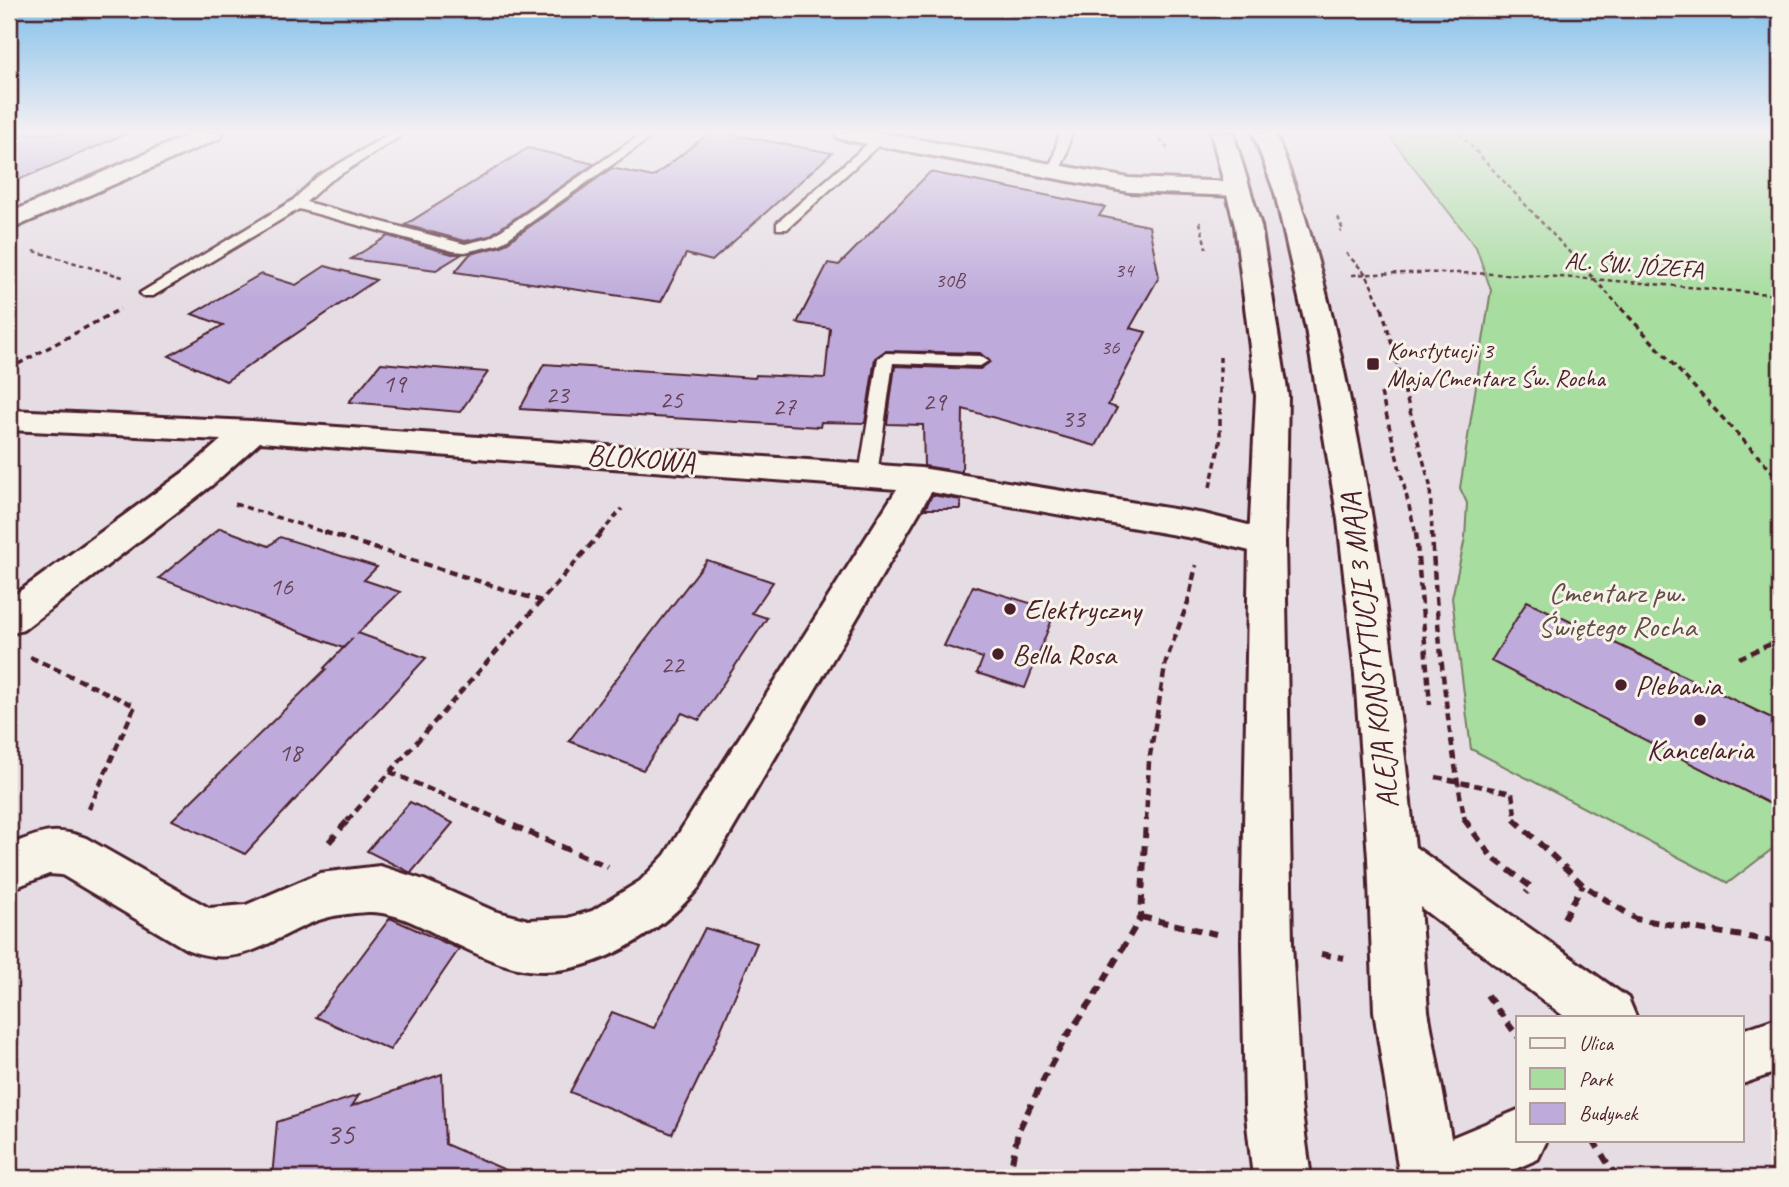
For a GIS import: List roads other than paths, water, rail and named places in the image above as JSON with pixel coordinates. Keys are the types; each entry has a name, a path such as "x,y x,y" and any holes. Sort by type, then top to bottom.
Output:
{"street":[{"path":"9,222 86,188"},
{"path":"1221,188 1238,189 1257,281 1272,396 1268,541 1268,981 1273,1106 1282,1178"},
{"name":"ALEJA KONSTYTUCJI 3 MAJA","path":"1285,188 1321,329 1356,520 1376,675 1392,858 1401,1011 1428,1178"},
{"name":"BLOKOWA","path":"9,420 253,430 921,479 1204,527 1268,541"},
{"path":"9,619 200,477 253,430"},
{"path":"9,868 48,852 69,854 204,932 226,934 253,929 302,902 328,894 375,889 398,894 510,942 538,947 583,938 624,922 663,892 682,872 921,479"},
{"path":"1392,858 1608,1016"},
{"path":"1744,1056 1780,1044"},
{"path":"1428,1178 1516,1140"}],"lane":[{"path":"153,290 297,204 313,188"},
{"path":"297,204 453,247 482,245 495,241 571,188"},
{"path":"782,226 823,188"},
{"path":"868,475 886,358 980,361"}],"place":[{"name":"Konstytucji 3 Maja/Cmentarz Św. Rocha","path":"1373,364"},
{"name":"Elektryczny","path":"1010,609"},
{"name":"Bella Rosa","path":"998,654"},
{"name":"Plebania","path":"1621,685"},
{"name":"Kancelaria","path":"1700,720"}],"park label":[{"name":"Cmentarz pw. Świętego Rocha","path":"1617,609"}]}
